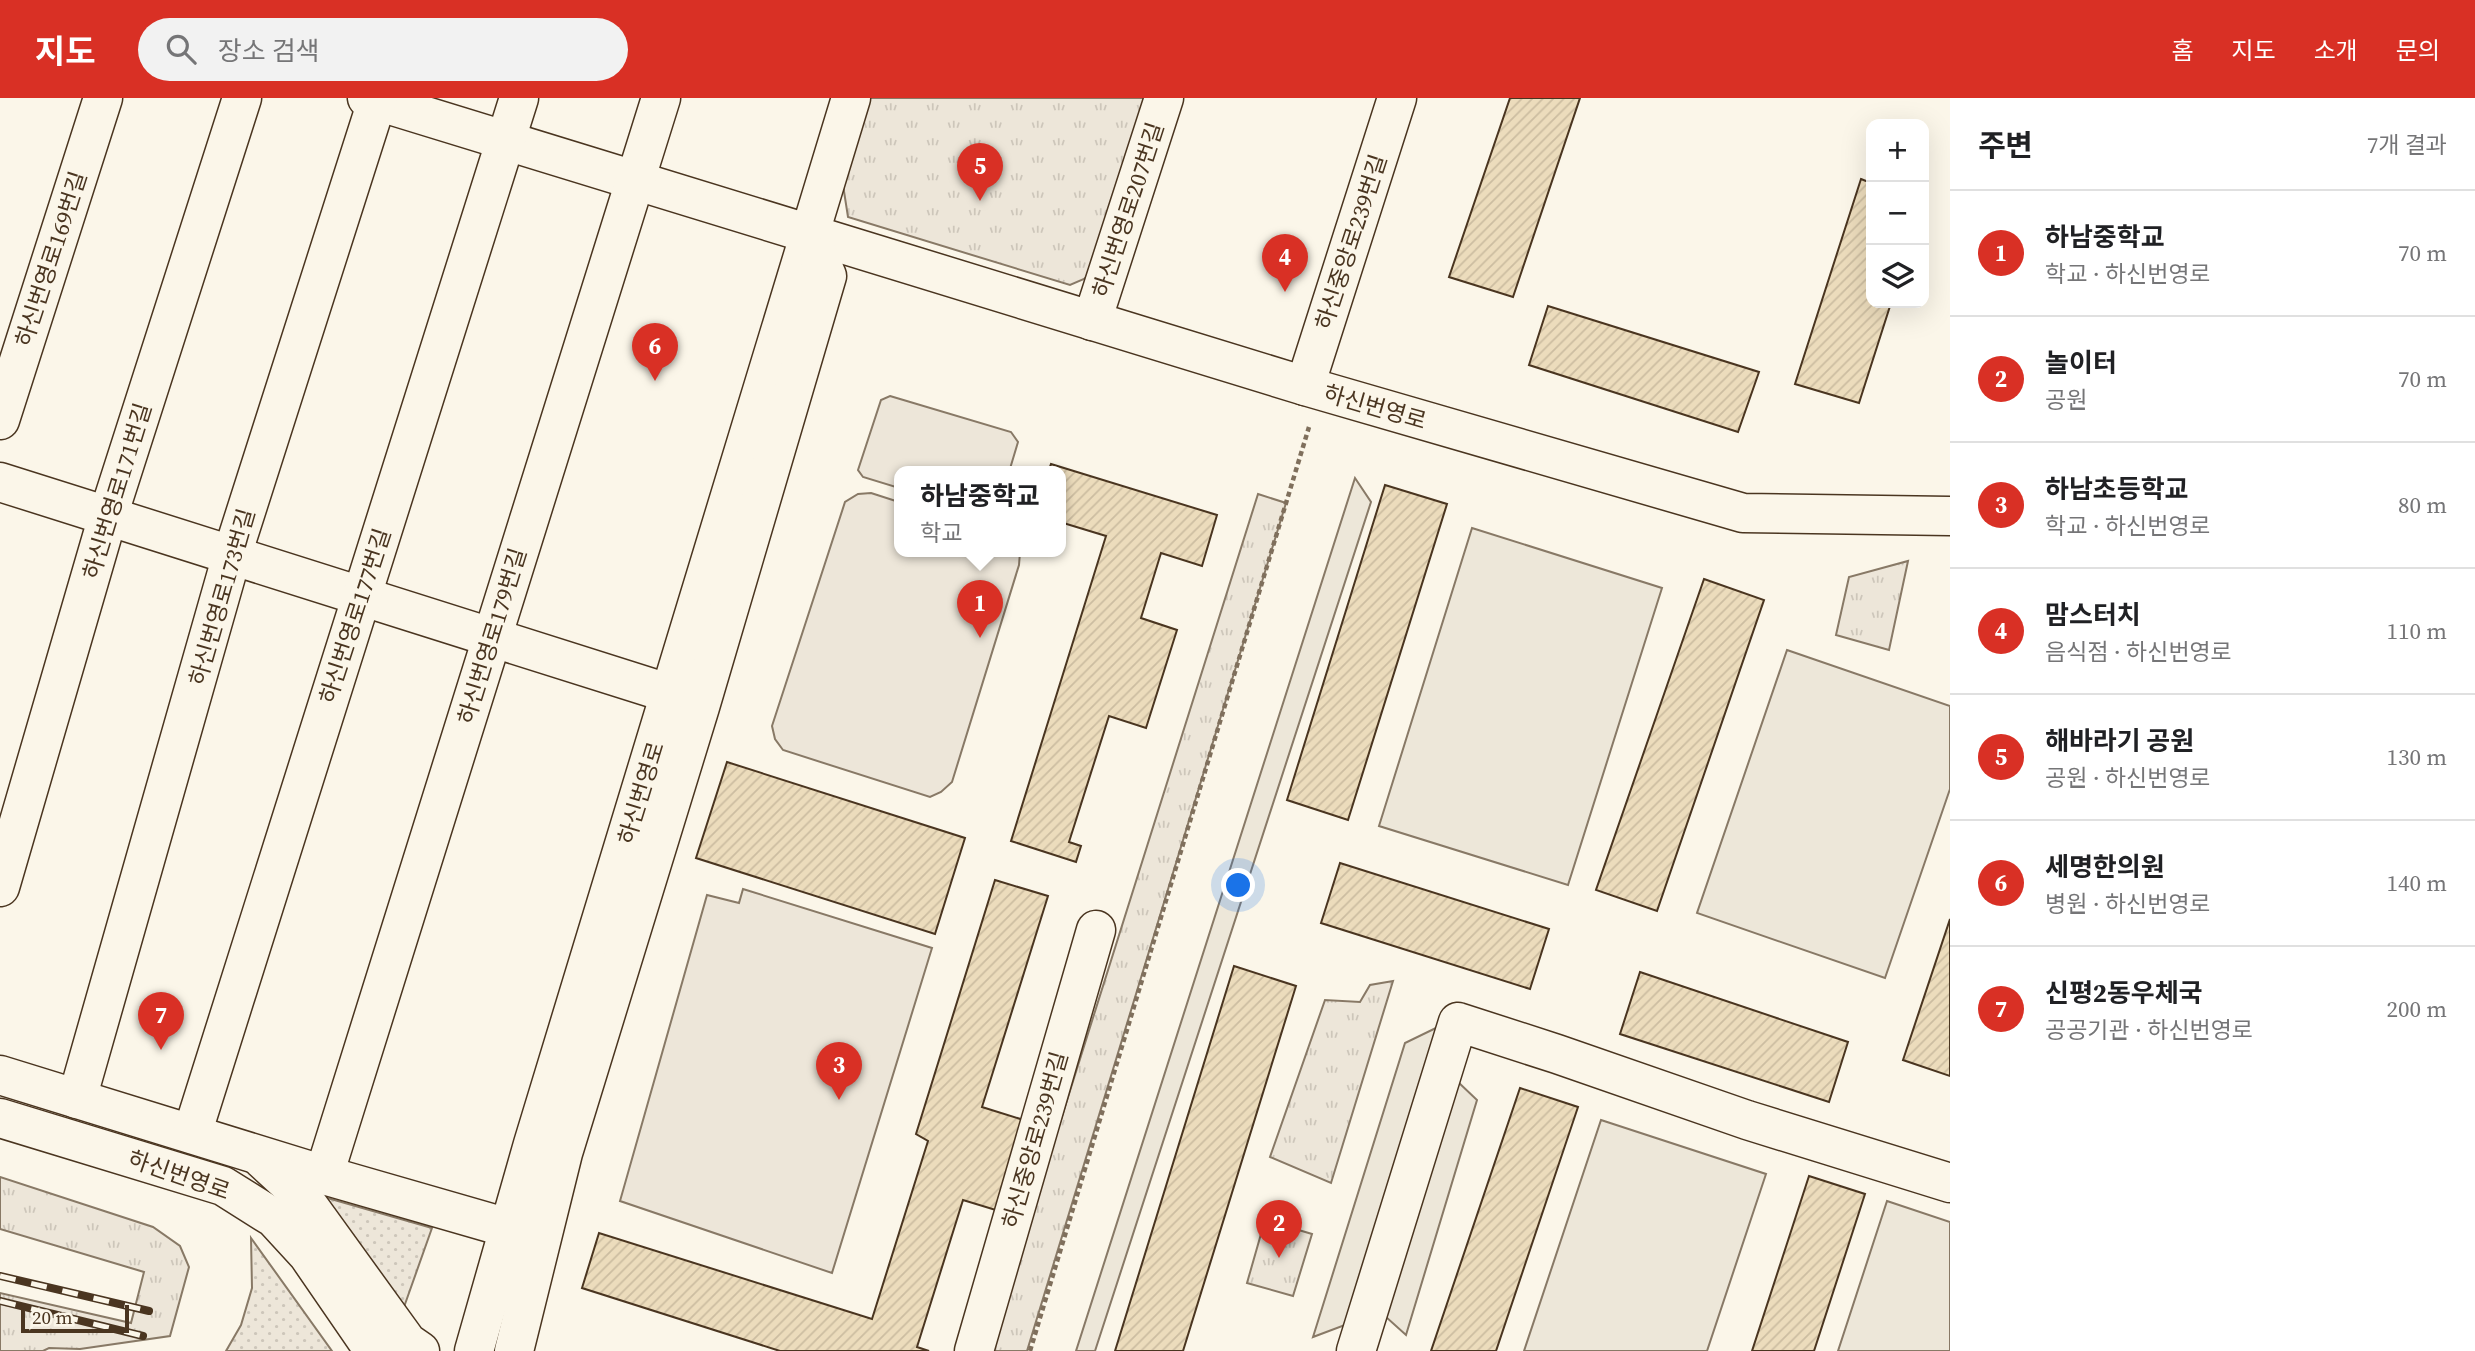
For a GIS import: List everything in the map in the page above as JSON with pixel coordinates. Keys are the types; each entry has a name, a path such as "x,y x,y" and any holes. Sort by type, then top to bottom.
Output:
{"street":[{"name":"하신번영로169번길","path":"0,420 103,98"},
{"name":"하신번영로171번길","path":"0,887 108,516 242,98"},
{"name":"하신번영로177번길","path":"192,1134 519,98"},
{"name":"하신번영로179번길","path":"324,1175 661,98"},
{"path":"374,99 811,236 851,98"},
{"name":"하신번영로207번길","path":"1092,321 1164,98"},
{"name":"하신중앙로239번길","path":"1308,403 1397,98"},
{"name":"하신번영로173번길","path":"77,1099 232,555 374,99"},
{"name":"하신번영로","path":"811,236 1092,321 1308,403 1743,513 1950,516"},
{"name":"하신번영로","path":"474,1351 811,236"},
{"name":"하신번영로","path":"514,1351 563,1153 700,707 827,276 811,236"},
{"path":"0,482 671,694"},
{"name":"하신중앙로239번길","path":"974,1351 1096,930"},
{"path":"1356,1351 1458,1022 1747,1120 1950,1183"},
{"name":"하신번영로","path":"0,1075 324,1175 509,1228"},
{"name":"하신번영로","path":"0,1118 223,1186 274,1218 308,1255 374,1351"},
{"path":"256,1154 300,1195 407,1342 420,1351"}],"path":[{"path":"1030,1351 1308,403"}],"green space":[{"path":"869,98 1147,98 1093,271 1084,279 1070,285 848,217 843,185"},
{"path":"890,396 1011,432 1018,442 1011,466 894,466 894,486 863,477 858,470 881,400"},
{"path":"871,493 894,500 894,557 1020,557 952,782 930,797 783,750 775,739 772,726 845,502 858,494"},
{"path":"1258,494 1286,503 1027,1351 988,1351"},
{"path":"1908,561 1889,650 1836,635 1849,577"},
{"path":"743,889 932,948 832,1273 620,1201 707,895 739,903"},
{"path":"1393,981 1331,1183 1270,1157 1325,1000 1360,1002 1370,985"},
{"path":"0,1177 153,1227 180,1246 189,1267 170,1336 80,1349 0,1351 0,1293 131,1323 144,1272 0,1229"},
{"path":"324,1197 432,1228 404,1307"},
{"path":"1265,1220 1312,1234 1293,1296 1247,1283"},
{"path":"251,1238 332,1351 226,1351 241,1325 252,1288"}],"shaded area":[{"path":"1355,478 1371,502 1095,1351 1076,1351"},
{"path":"1472,528 1662,588 1568,885 1379,826"},
{"path":"1787,650 1950,706 1950,789 1885,978 1697,913"},
{"path":"1440,1026 1345,1325 1313,1337 1405,1043"},
{"path":"1457,1081 1477,1100 1406,1335 1386,1317"},
{"path":"1601,1120 1766,1174 1707,1351 1524,1351"},
{"path":"1887,1201 1950,1222 1950,1351 1838,1351"}],"building":[{"path":"1510,98 1580,98 1513,297 1449,277"},
{"path":"1861,179 1866,181 1866,308 1889,308 1859,403 1795,384"},
{"path":"1548,306 1759,372 1738,432 1529,365"},
{"path":"1066,469 1217,515 1202,566 1161,553 1141,618 1177,630 1146,728 1109,716 1069,842 1081,846 1076,862 1011,841 1106,536 1066,524"},
{"path":"1385,485 1447,504 1348,820 1287,800"},
{"path":"1704,579 1764,600 1657,911 1596,890"},
{"path":"727,762 965,838 935,934 696,858"},
{"path":"1340,863 1549,929 1530,989 1321,923"},
{"path":"995,880 1048,896 982,1107 1027,1121 999,1211 963,1200 917,1347 929,1351 780,1351 582,1288 599,1233 872,1319 928,1141 916,1134"},
{"path":"1950,919 1950,1076 1903,1060"},
{"path":"1234,966 1296,986 1183,1351 1115,1351"},
{"path":"1640,972 1848,1042 1829,1102 1620,1034"},
{"path":"1520,1088 1578,1107 1496,1351 1431,1351"},
{"path":"1809,1176 1865,1194 1814,1351 1752,1351"}],"railway":[{"path":"0,1276 149,1311"},
{"path":"0,1301 143,1336"}],"place":[{"name":"해바라기 공원","path":"980,201"},
{"name":"맘스터치","path":"1285,292"},
{"name":"세명한의원","path":"655,381"},
{"name":"하남중학교","path":"980,638"},
{"name":"신평2동우체국","path":"161,1050"},
{"name":"하남초등학교","path":"839,1100"},
{"name":"놀이터","path":"1279,1258"}]}
